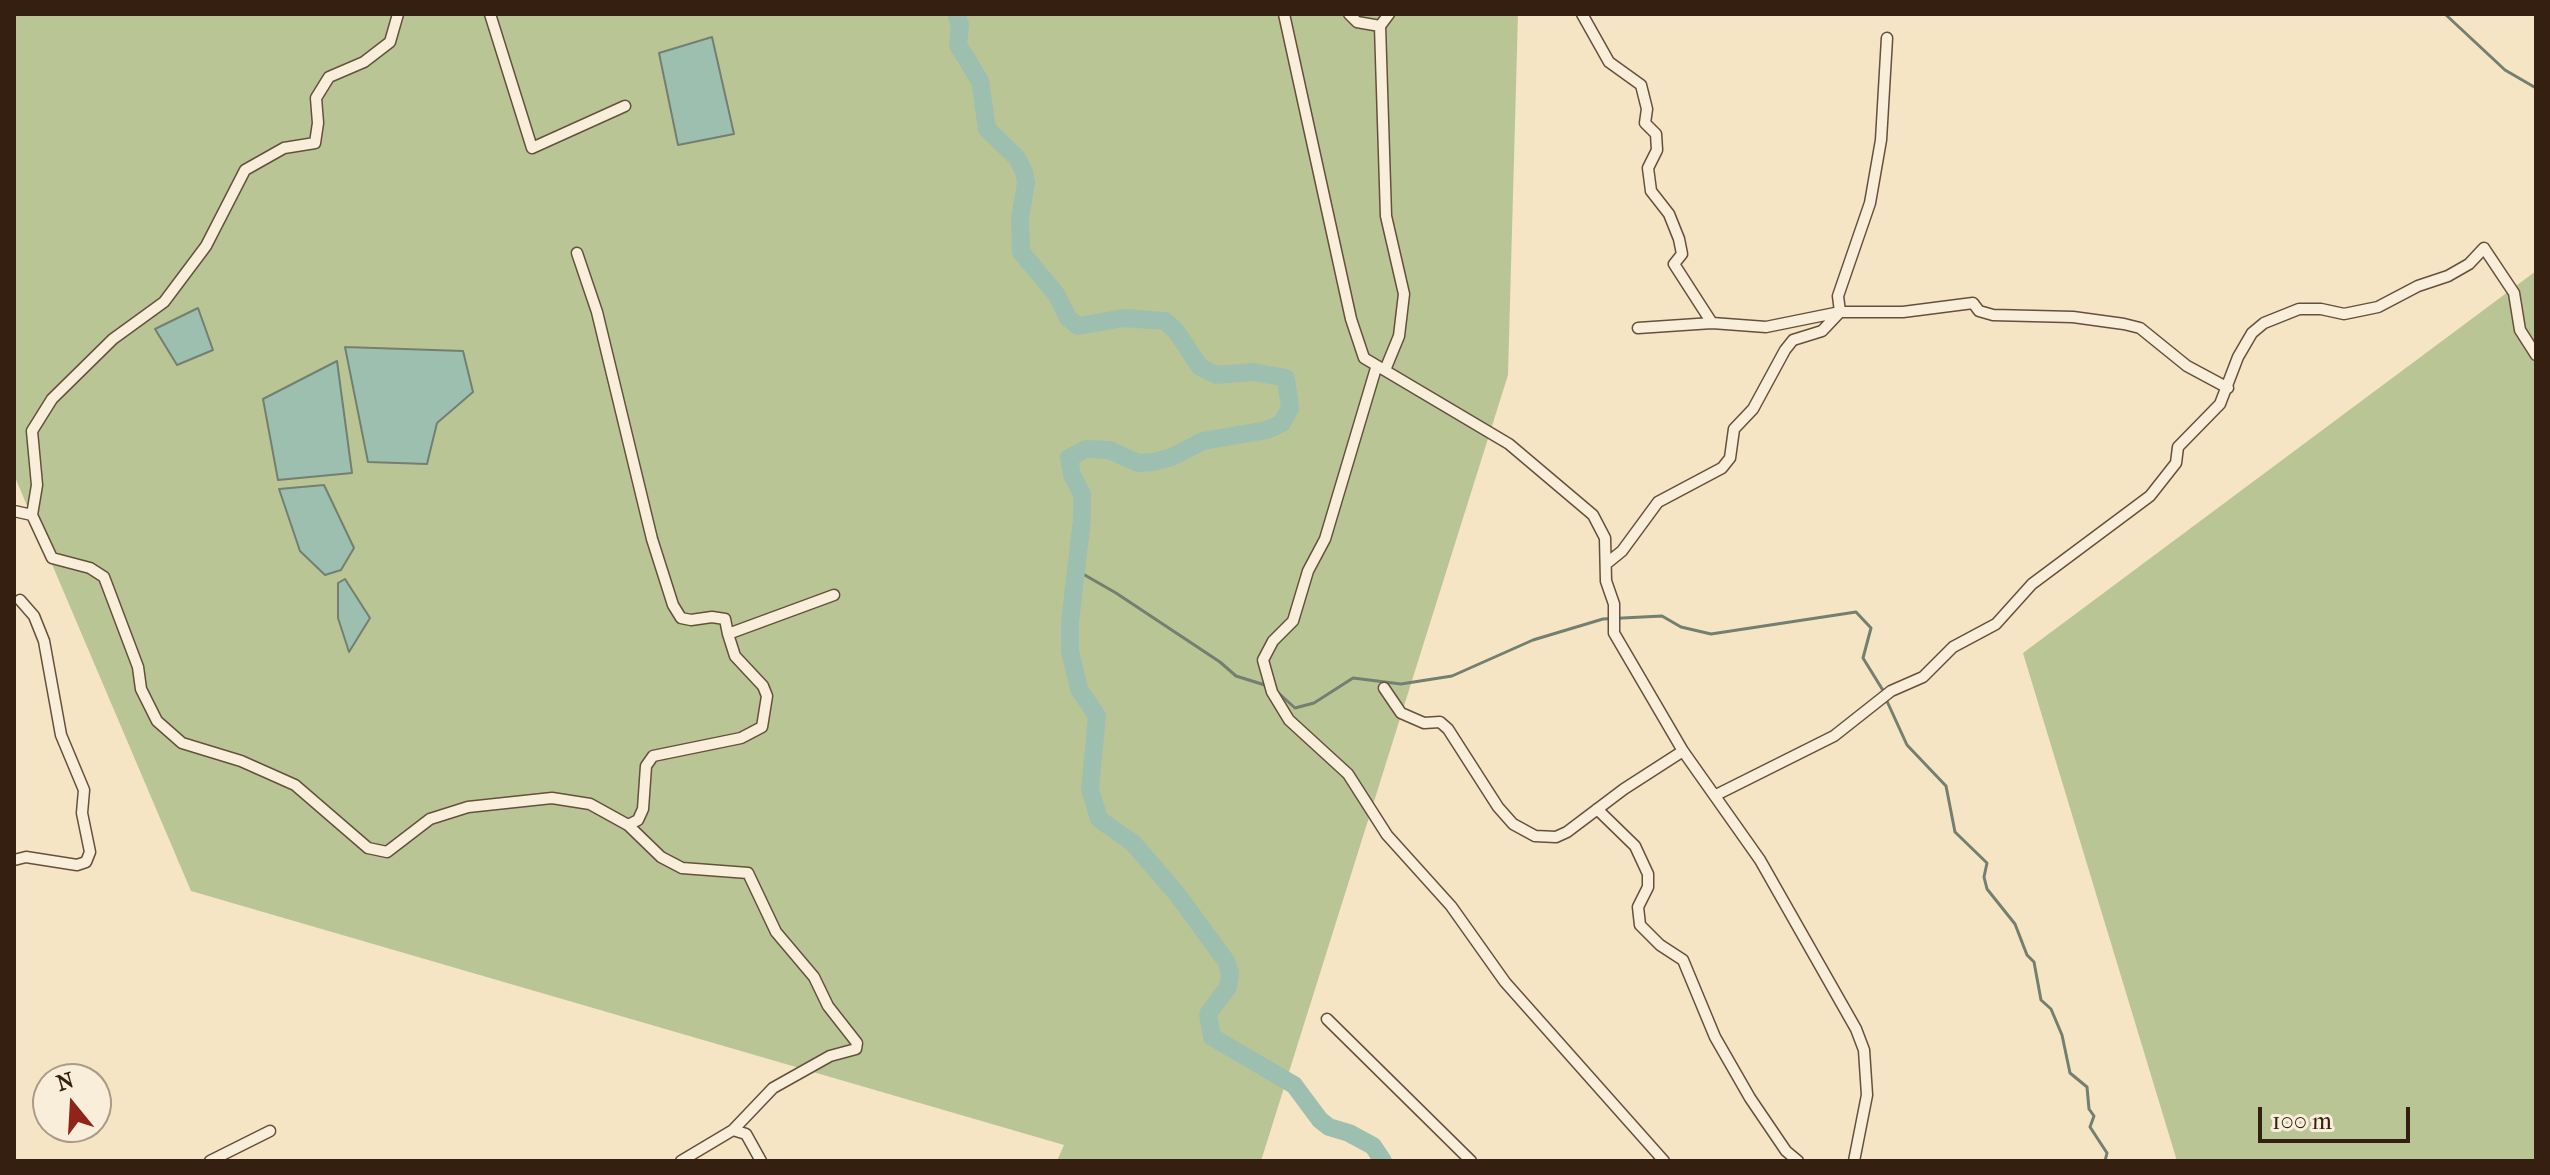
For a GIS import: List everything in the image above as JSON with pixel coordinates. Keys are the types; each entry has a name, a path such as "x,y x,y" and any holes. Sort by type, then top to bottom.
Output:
{"street":[{"path":"398,14 390,42 364,62 329,77 316,98 318,123 315,143 284,148 245,170 206,246 164,302 113,339 52,399 32,431 37,485 32,515 52,558 90,568 104,577 138,667 141,689 157,721 182,743 241,761 295,785 368,848 387,852 430,819 468,807 552,798 590,804 628,825 661,857 682,868 748,873 776,932 814,977 828,1006 857,1043 856,1049 830,1056 773,1088 733,1130 681,1161"},
{"path":"490,14 532,148 625,106"},
{"path":"1284,14 1351,319 1364,358 1509,444 1593,515 1605,538 1606,581 1614,604 1614,633 1683,751 1760,860 1856,1029 1864,1050 1867,1095 1854,1161"},
{"path":"1349,14 1357,22 1380,26"},
{"path":"1389,14 1380,26 1386,216 1404,294 1399,336 1381,369 1325,539 1308,571 1293,621 1273,641 1263,660 1272,692 1289,720 1348,774 1387,835 1451,906 1505,982 1664,1161"},
{"path":"1582,14 1609,62 1641,85 1647,109 1645,123 1656,134 1657,150 1648,168 1651,191 1669,214 1679,239 1682,254 1674,264 1712,323"},
{"path":"1840,312 1838,296 1873,187 1881,140 1887,38"},
{"path":"1716,795 1834,736 1891,691 1923,677 1969,636 1996,624 2032,584 2150,496 2176,463 2178,447 2211,415 2228,388 2238,357 2252,333 2264,323 2299,309 2321,309 2344,314 2378,307 2418,286 2448,276 2469,264 2484,248 2514,293 2520,330 2536,355"},
{"path":"577,253 597,312 652,539 673,605 681,618 725,619 735,656 763,686 767,696 762,727 741,738 653,756 646,766 643,809 638,820 628,825"},
{"path":"1638,328 1712,323 1766,327 1840,312 1903,312 1973,303 1979,311 1993,315 2073,317 2140,328 2187,366 2228,388"},
{"path":"1606,564 1622,551 1658,502 1722,468 1730,458 1734,429 1753,409 1785,350 1793,340 1822,331 1840,312"},
{"path":"14,511 32,515"},
{"path":"728,634 834,595"},
{"path":"14,860 26,857 77,865 86,862 90,852 82,813 84,790 61,735 44,641 34,616 20,600"},
{"path":"1384,688 1401,713 1424,723 1440,722 1448,729 1498,807 1525,833 1556,837 1683,751"},
{"path":"1597,809 1635,846 1648,874 1648,887 1638,907 1640,925 1660,945 1683,960 1715,1037 1750,1098 1786,1151 1798,1161"},
{"path":"1327,1019 1471,1161"},
{"path":"733,1130 746,1134 761,1161"},
{"path":"210,1161 270,1131"}],"green space":[{"path":"14,14 1518,14 1508,375 1261,1161 1057,1161 1064,1145 191,891 14,475"},
{"path":"2536,271 2536,1161 2177,1161 2023,653"}],"shaded area":[{"path":"712,37 734,134 678,145 659,53"},
{"path":"198,308 213,350 177,365 155,329"},
{"path":"345,347 463,351 473,392 437,423 427,464 368,462"},
{"path":"337,361 352,473 278,480 263,399"},
{"path":"324,485 354,548 341,570 325,575 300,551 279,489"},
{"path":"345,579 370,618 349,652 338,618 338,583"}],"waterway":[{"path":"956,14 960,25 958,45 980,81 987,129 1017,158 1024,172 1026,183 1020,218 1021,252 1056,294 1068,318 1078,326 1124,318 1165,321 1176,331 1200,367 1216,375 1253,372 1286,378 1290,408 1282,423 1267,430 1203,441 1172,457 1153,462 1138,463 1109,450 1086,449 1069,458 1072,475 1082,494 1070,651 1079,689 1097,716 1090,789 1099,819 1133,843 1177,894 1226,961 1230,973 1228,987 1208,1014 1212,1037 1294,1085 1320,1120 1373,1146 1383,1161"},
{"path":"2445,14 2505,70 2536,88"},
{"path":"1076,570 1116,593 1220,662 1236,676 1268,686"},
{"path":"1274,689 1295,708 1314,703 1353,678 1401,684 1452,676 1533,640 1603,619 1662,616 1681,627 1711,634 1856,612 1871,628 1863,658 1884,692"},
{"path":"1886,699 1907,745 1946,786 1955,832 1987,863 1984,877 1987,889 2015,924 2027,955 2034,962 2041,1000 2051,1009 2062,1035 2070,1073 2087,1087 2089,1109 2094,1116 2090,1127 2107,1153 2105,1161"}]}
